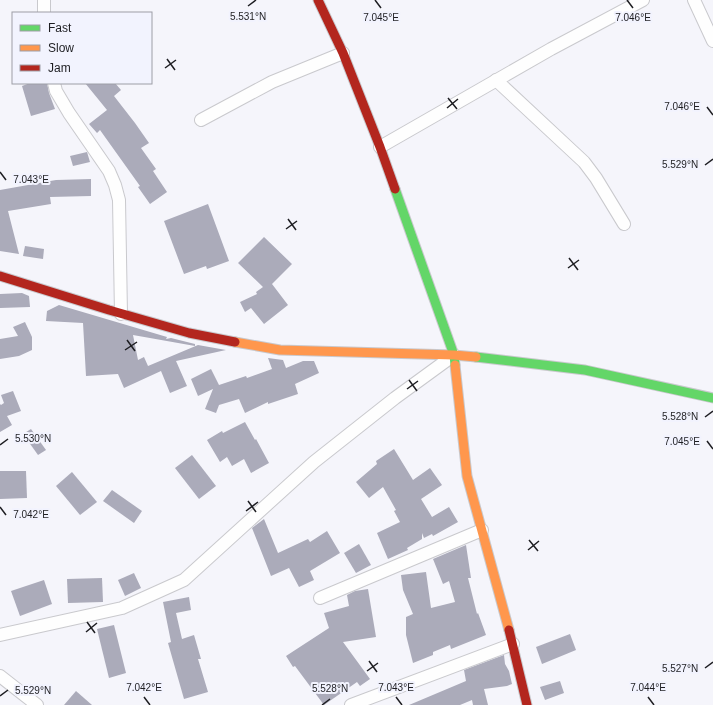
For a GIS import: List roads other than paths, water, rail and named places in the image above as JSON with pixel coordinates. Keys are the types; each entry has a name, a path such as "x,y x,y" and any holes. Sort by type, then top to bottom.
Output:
{"street":[{"path":"44,0 44,12"},
{"path":"318,0 343,53 380,146 454,355 467,476 513,644 527,705"},
{"path":"380,146 551,49 643,0"},
{"path":"694,0 713,40"},
{"path":"201,120 272,82 343,53"},
{"path":"496,80 584,162 596,178 624,224"},
{"path":"54,84 56,91 69,113 108,171 115,185 119,200 121,314"},
{"path":"0,276 121,314 189,333 280,350 454,355 586,370 713,398"},
{"path":"0,635 122,608 184,580 314,462 395,398 454,355"},
{"path":"320,598 482,530"},
{"path":"351,705 513,644"},
{"path":"0,676 37,705"}]}
